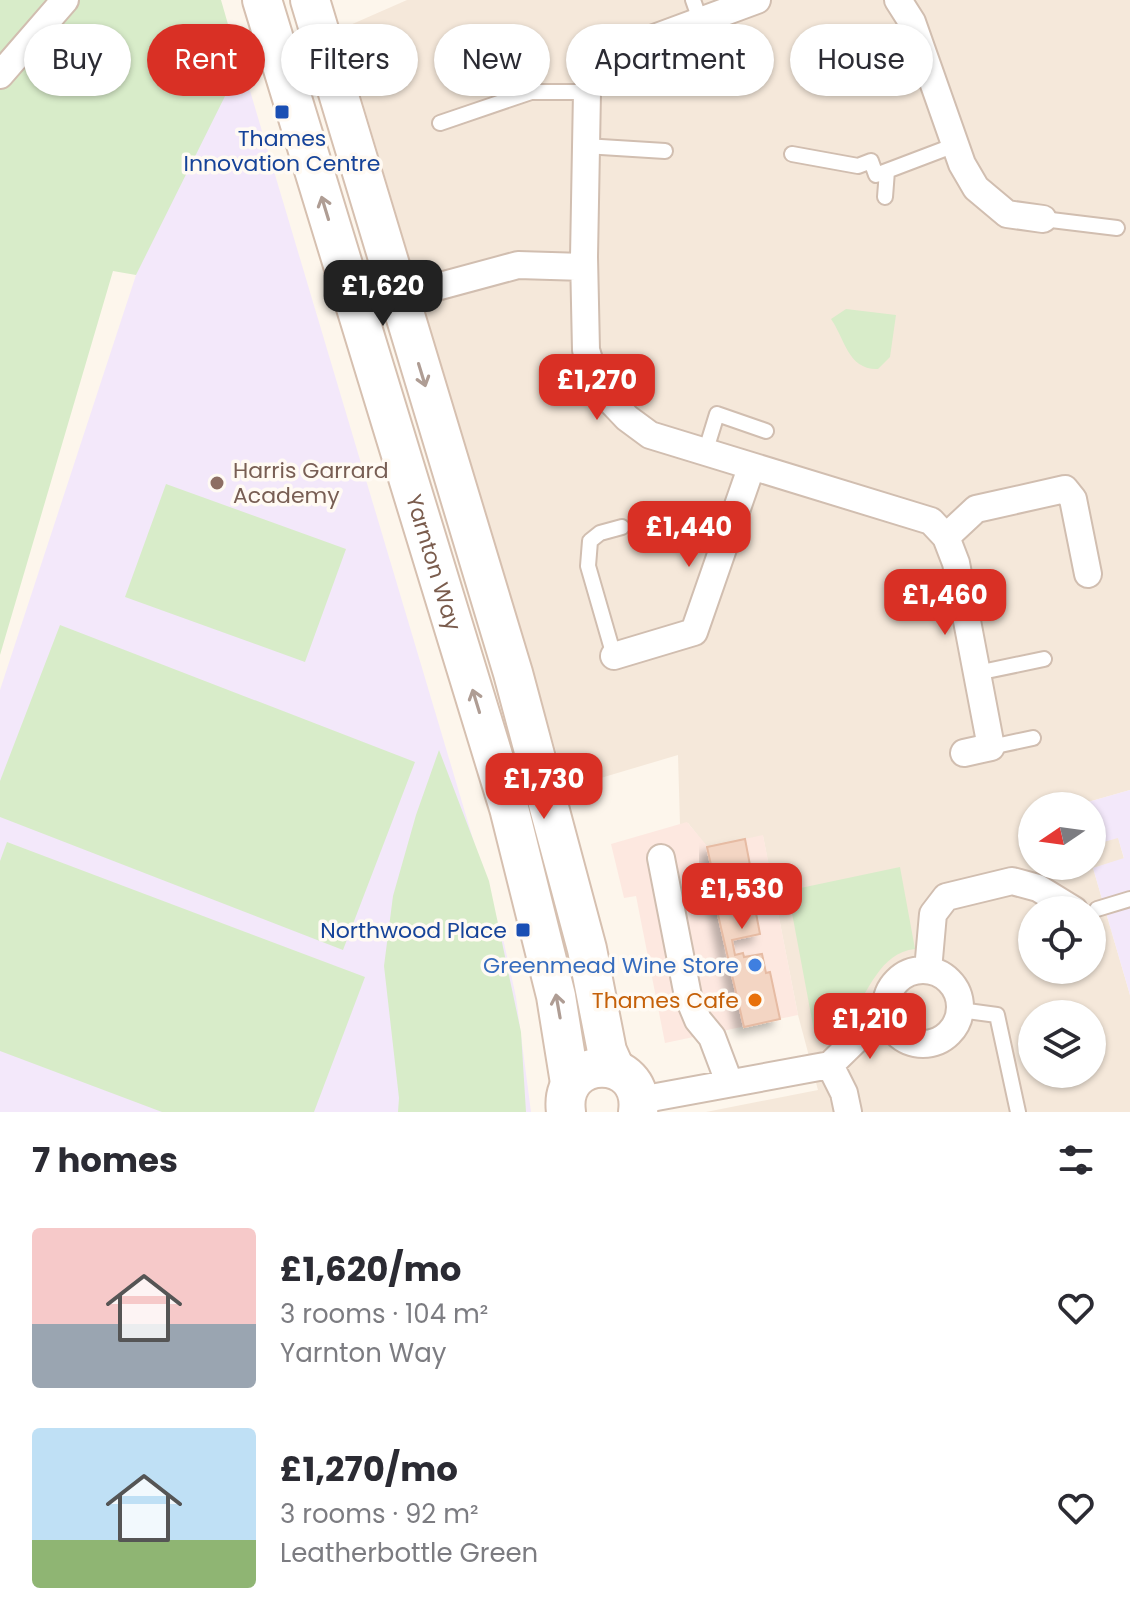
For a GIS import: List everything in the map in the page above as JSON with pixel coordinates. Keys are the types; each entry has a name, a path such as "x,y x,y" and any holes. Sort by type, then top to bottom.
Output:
{"street":[{"path":"0,75 65,0"},
{"name":"Yarnton Way","path":"262,0 509,808 556,996 568,1098"},
{"name":"Yarnton Way","path":"310,0 513,673 583,935 607,1051 615,1069"},
{"path":"670,24 696,10 757,0"},
{"path":"898,0 912,22 962,164 976,188 1007,214 1043,219"},
{"path":"587,96 586,350 595,379 627,418 650,435 931,521 946,537 956,563 991,747 964,753"},
{"path":"355,309 518,265 584,267"},
{"path":"614,656 694,632 751,468"},
{"path":"946,537 976,509 1065,489 1073,499 1088,574"},
{"path":"661,858 688,996 698,1020 712,1037 729,1082"},
{"path":"928,970 933,914 946,897 1012,881 1056,896"},
{"path":"928,970 939,973 955,988 960,1010 950,1032 929,1044 905,1039 895,1031 887,1010 891,989 907,974 928,970"},
{"path":"639,1106 729,1082 830,1065 870,1026 889,1021"},
{"path":"830,1065 844,1093 848,1112"},
{"name":"Yarnton Way","path":"568,1098 591,1068 603,1067 625,1075 635,1086 639,1106"}],"lane":[{"path":"440,123 531,92 566,92"},
{"path":"792,154 858,166 871,161 876,175 955,145"},
{"path":"585,146 665,151"},
{"path":"885,197 887,171"},
{"path":"1043,219 1117,228"},
{"path":"705,453 717,414 766,431"},
{"path":"614,656 588,566 588,554 590,541 600,533 622,527"},
{"path":"977,673 1044,659"},
{"path":"991,747 1033,738"},
{"path":"1106,905 1130,899"},
{"path":"960,1010 997,1015 1018,1112"}],"shaded area":[{"path":"407,0 1130,0 1130,790 1106,797 1106,792 1018,792 1018,880 1096,880 1101,896 1018,896 1018,984 1106,984 1106,913 1130,995 1130,1112 706,1112 818,1090 798,1015 763,836 707,847 688,823 680,825 678,755 567,788 361,96 418,96 418,24 352,24"},
{"name":"Harris Garrard Academy","path":"209,96 252,96 504,943 516,997 531,1112 0,1112 0,690 136,275"},
{"path":"1130,790 1130,995 1106,913 1106,896 1101,896 1096,880 1106,880 1106,864 1124,858 1118,838 1106,841 1106,797"},
{"path":"687,822 708,847 763,835 798,1015 665,1043 636,896 624,898 611,844"},
{"path":"1118,837 1124,859 1106,864 1106,841"}],"green space":[{"path":"0,0 221,0 228,24 147,24 147,96 225,96 136,275 113,271 0,655"},
{"path":"846,309 896,315 890,357 878,369 860,364 844,344 831,319"},
{"path":"166,484 346,549 305,662 125,597"},
{"path":"60,625 415,762 343,950 0,817 0,781"},
{"path":"439,750 489,881 521,1032 526,1112 398,1112 384,966 393,896 416,815"},
{"path":"7,842 365,977 314,1112 162,1112 0,1051 0,861"},
{"path":"900,867 915,949 899,954 886,963 847,1021 835,1032 820,1039 815,1036 789,897 791,890"}],"building":[{"path":"745,839 760,934 732,940 735,955 762,954 766,973 770,972 780,1019 744,1027 713,893 717,892 707,847"}],"place":[{"name":"Thames Innovation Centre","path":"282,112"},
{"name":"Harris Garrard Academy","path":"217,483"},
{"name":"Northwood Place","path":"523,930"},
{"name":"Greenmead Wine Store","path":"755,965"},
{"name":"Thames Cafe","path":"755,1000"}]}
